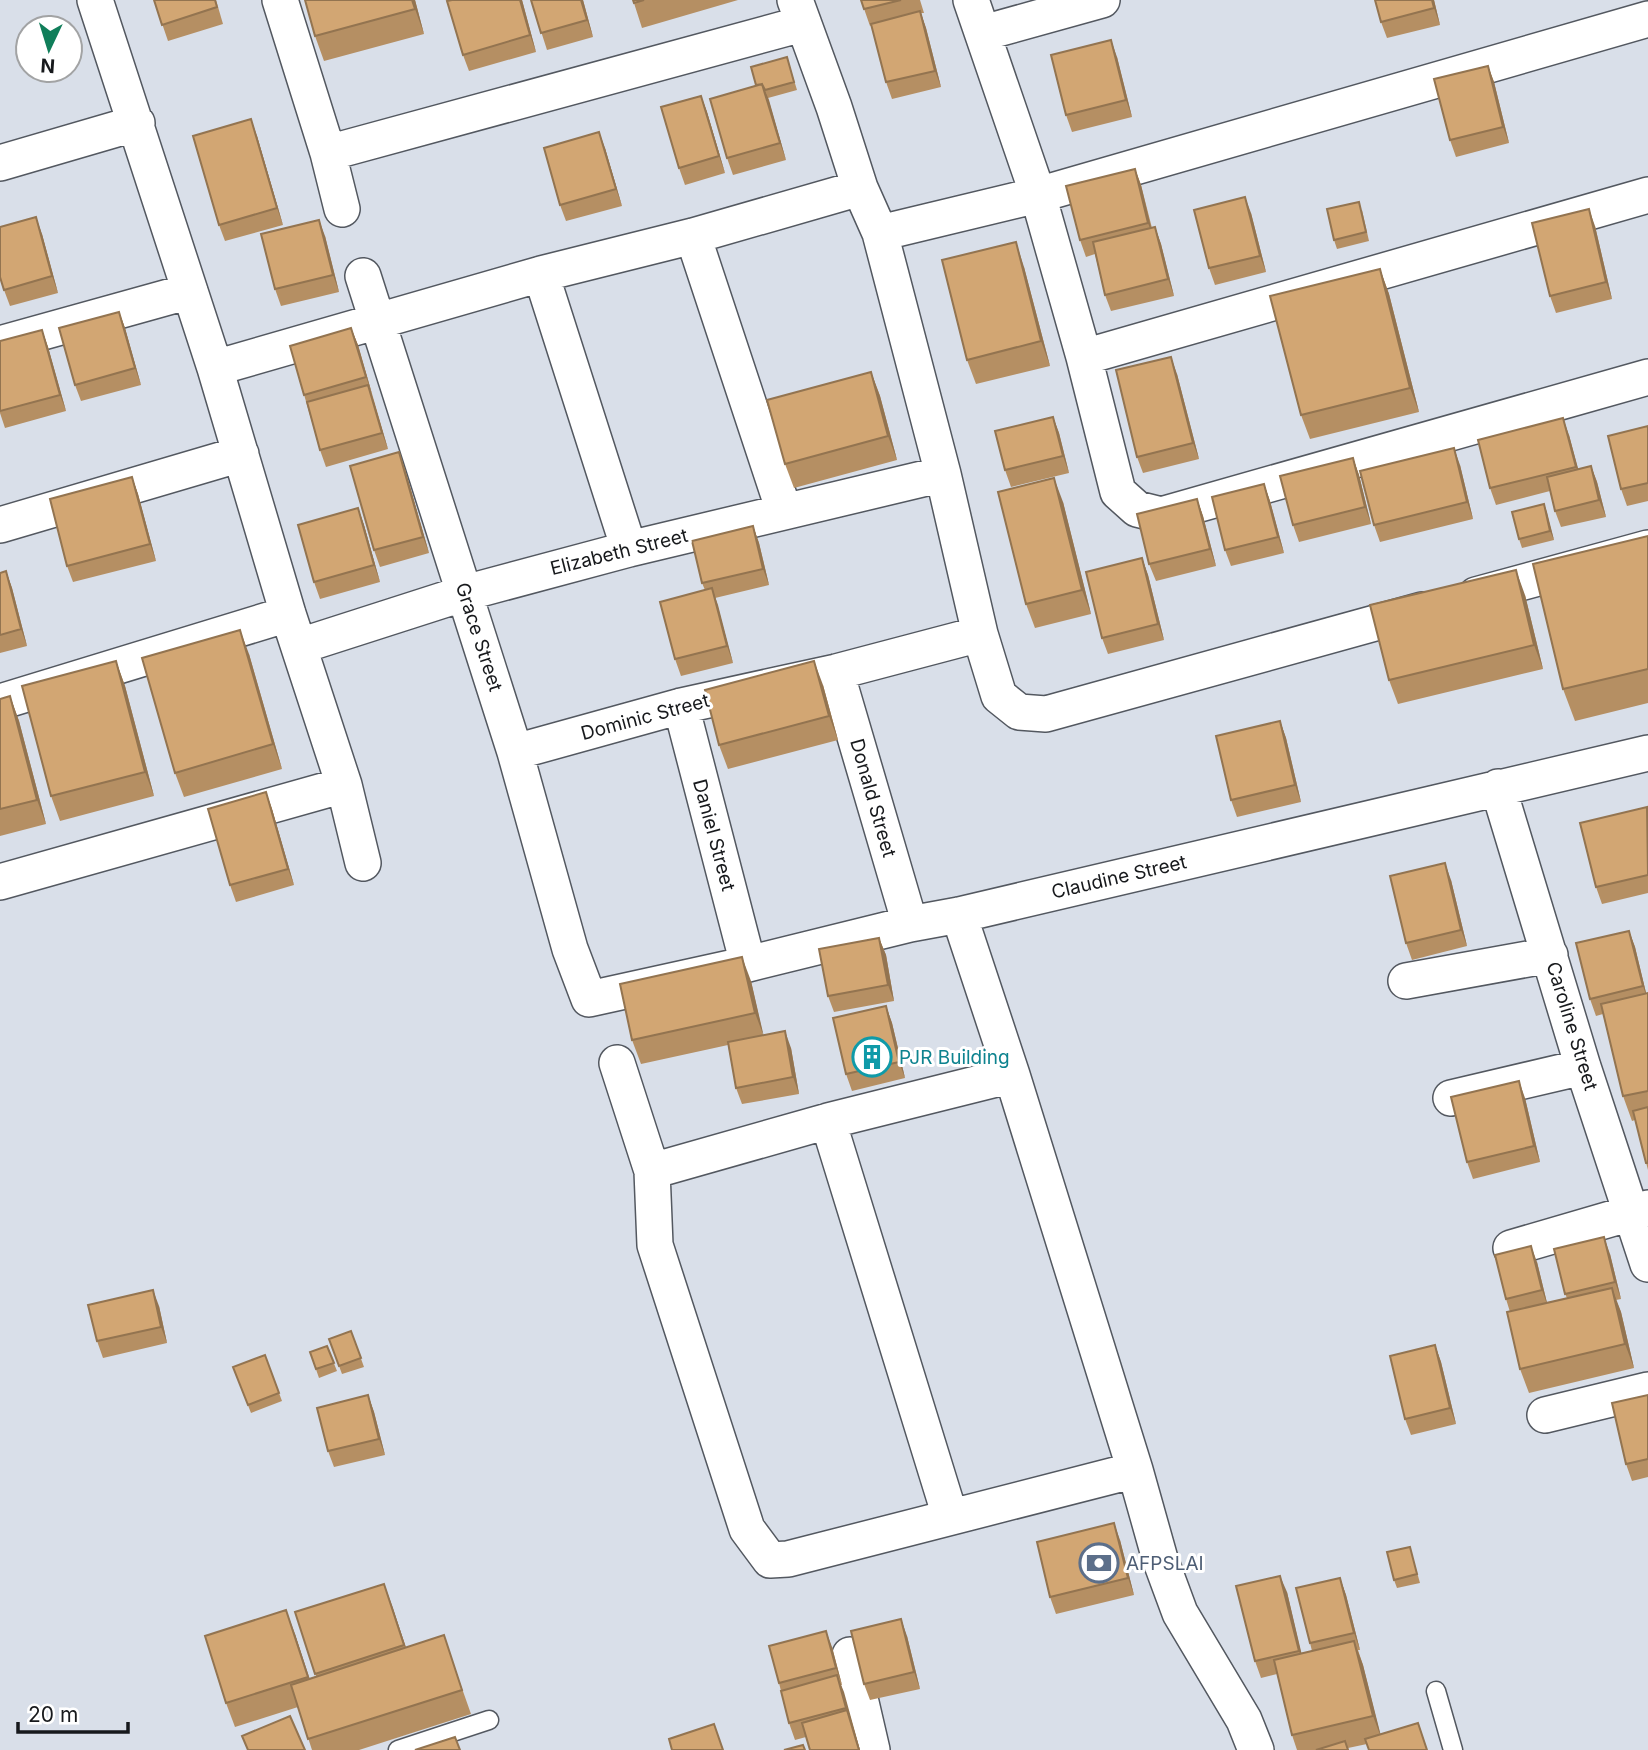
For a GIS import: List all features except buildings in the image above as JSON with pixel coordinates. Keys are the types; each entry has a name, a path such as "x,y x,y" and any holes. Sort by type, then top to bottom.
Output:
{"street":[{"path":"95,0 138,123 215,368 288,614 344,785 363,863"},
{"path":"280,0 328,153 342,209"},
{"path":"971,0 1038,195 1084,357 1118,492 1137,509 1161,515 1648,377"},
{"path":"983,33 1102,0"},
{"path":"328,153 799,12 860,188 880,233 943,474 980,634 999,696 1019,712 1046,714 1116,692 1648,548"},
{"path":"880,233 1038,195 1648,19"},
{"path":"0,163 138,123"},
{"path":"215,368 541,274 693,236 860,188"},
{"path":"1084,357 1648,195"},
{"path":"693,236 784,511"},
{"path":"541,274 629,549"},
{"name":"Grace Street","path":"363,276 515,752 570,949 589,999"},
{"path":"0,344 190,291"},
{"path":"0,525 241,454"},
{"name":"Elizabeth Street","path":"300,646 465,593 629,549 943,474"},
{"path":"0,702 288,614"},
{"name":"Dominic Street","path":"515,752 681,706 836,672 980,634"},
{"name":"Donald Street","path":"836,672 910,924"},
{"name":"Daniel Street","path":"681,706 748,964"},
{"name":"Claudine Street","path":"589,999 1648,753"},
{"path":"0,882 344,785"},
{"name":"Caroline Street","path":"1498,787 1583,1067 1640,1211 1648,1264"},
{"path":"959,915 1012,1075 1135,1470 1160,1559 1180,1613 1228,1691 1256,1750"},
{"path":"1406,981 1550,955"},
{"path":"617,1063 652,1171 655,1245 747,1529 770,1560 788,1559 1135,1470"},
{"path":"1451,1098 1583,1067"},
{"path":"652,1171 828,1121 1012,1075"},
{"path":"828,1121 950,1517"},
{"path":"1511,1248 1640,1211"},
{"path":"1545,1415 1648,1390"},
{"path":"850,1655 872,1750"}],"lane":[{"path":"1436,1691 1453,1750"},
{"path":"398,1750 489,1720"}],"place":[{"name":"PJR Building","path":"872,1057"},
{"name":"AFPSLAI","path":"1099,1563"}]}
